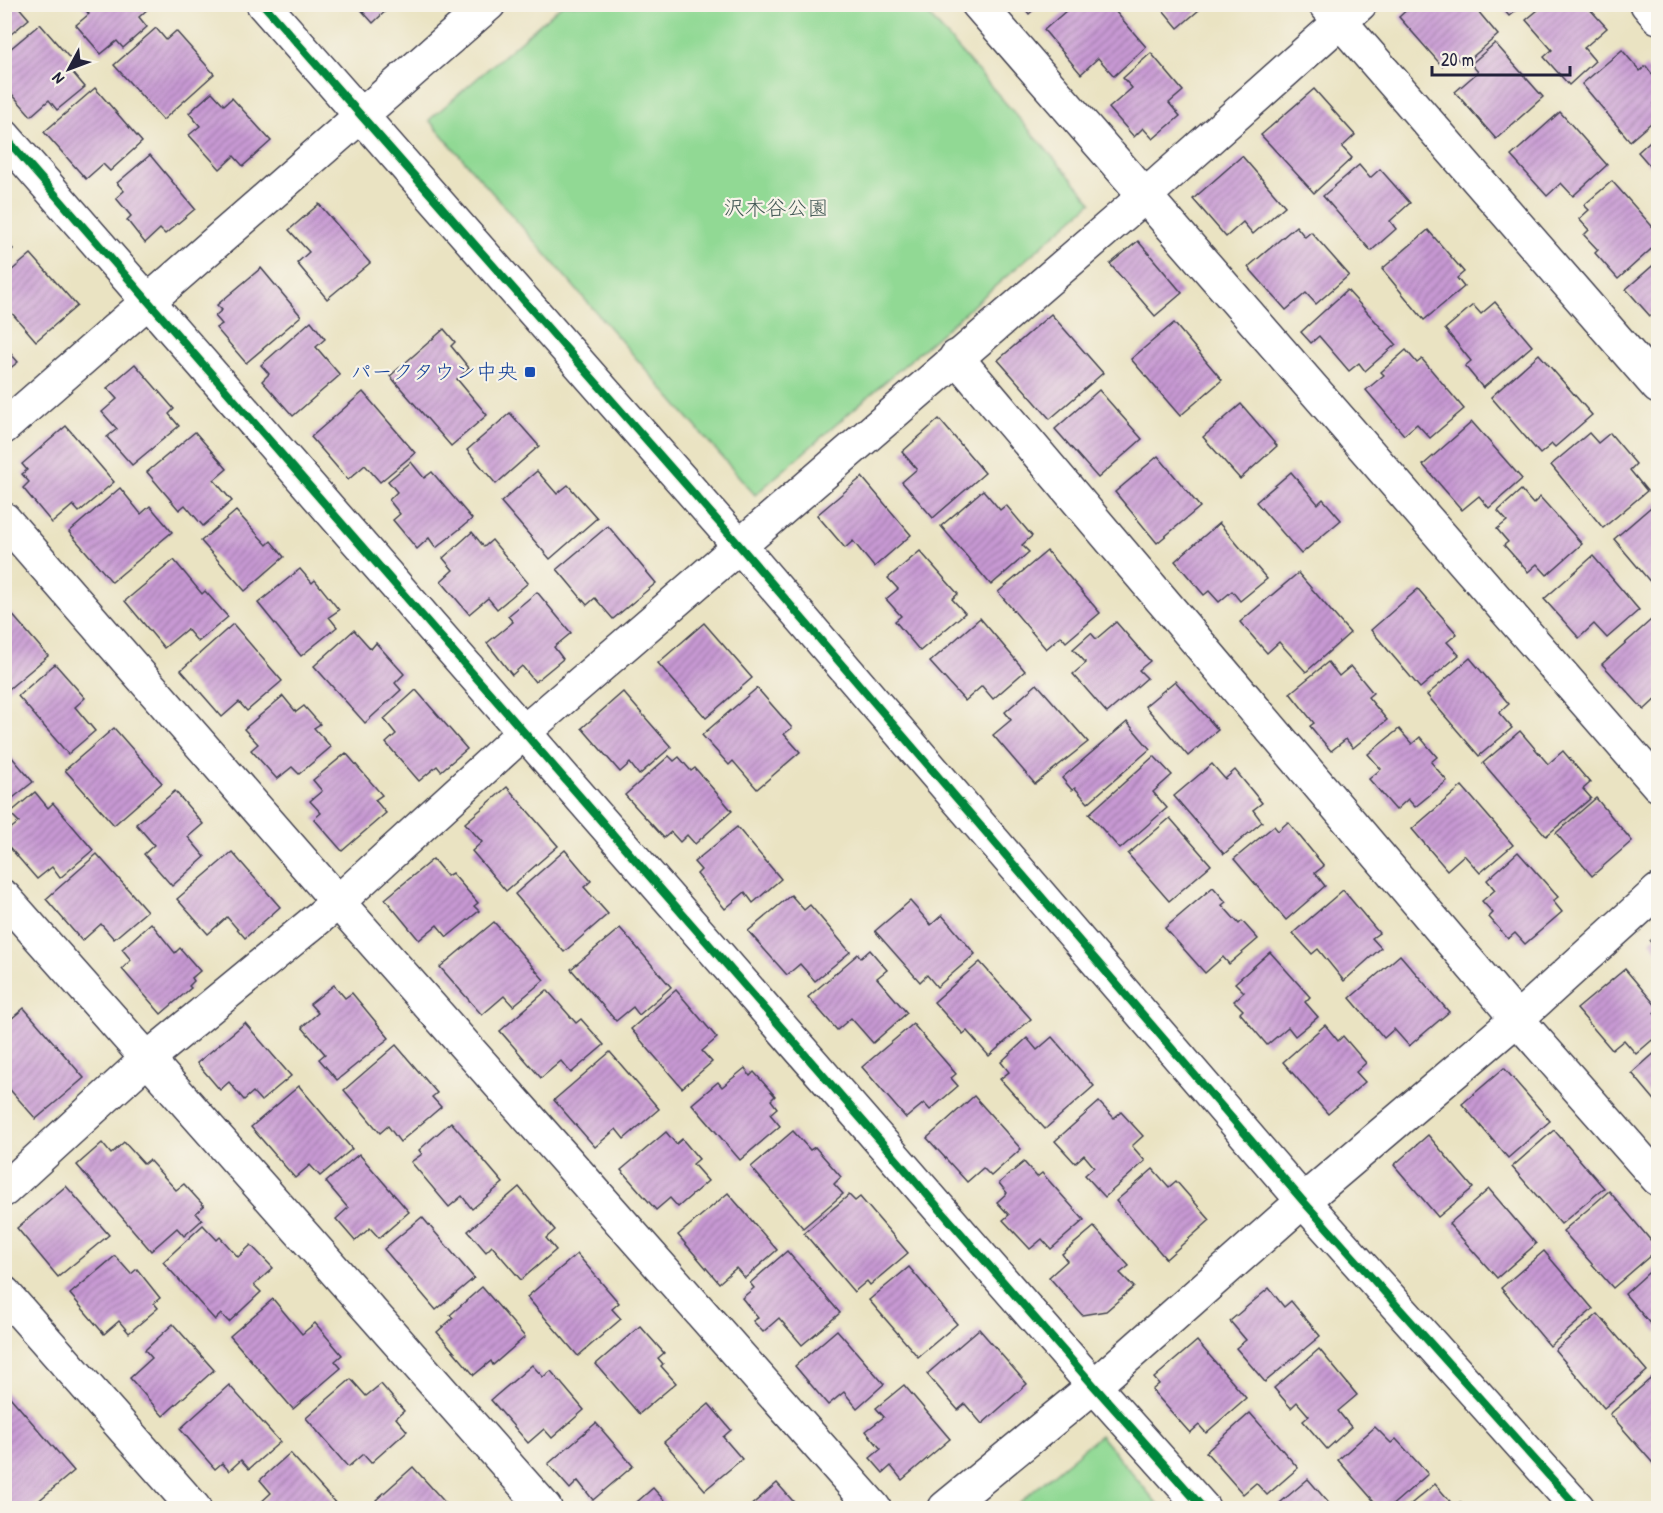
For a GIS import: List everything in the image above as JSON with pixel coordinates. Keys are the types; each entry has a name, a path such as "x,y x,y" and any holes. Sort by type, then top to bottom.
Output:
{"street":[{"path":"263,4 738,544 1303,1201 1578,1509"},
{"path":"4,427 489,4"},
{"path":"978,4 1659,785"},
{"path":"1647,4 1659,17"},
{"path":"4,1190 147,1059 338,902 524,732 738,544 1146,195 1342,10 1659,387"},
{"path":"4,136 1203,1509"},
{"path":"956,357 1517,1019 1659,1179"},
{"path":"4,519 338,902 874,1509"},
{"path":"945,1509 1094,1386 1303,1201 1517,1019 1659,891"},
{"path":"4,897 545,1509"},
{"path":"4,1293 194,1509"}],"green space":[{"name":"沢木谷公園","path":"562,5 920,5 1092,202 755,495 429,120"},
{"path":"1100,1435 1161,1508 1013,1508"}],"building":[{"path":"4,4 16,4 29,19 4,40"},
{"path":"80,4 150,4 151,6 139,17 147,27 123,48 117,41 101,54 76,25 89,14"},
{"path":"356,4 393,4 373,23"},
{"path":"1021,4 1040,4 1029,14"},
{"path":"1074,4 1109,4 1146,47 1114,76 1098,58 1081,74 1044,30"},
{"path":"1158,4 1206,4 1178,28"},
{"path":"1413,4 1472,4 1498,35 1463,65 1454,55 1442,66 1399,17"},
{"path":"1499,4 1523,4 1509,16"},
{"path":"1544,5 1586,5 1607,28 1584,48 1595,61 1569,85 1544,57 1552,50 1526,20"},
{"path":"40,24 73,62 68,67 85,87 57,110 49,100 31,116 4,85 4,54"},
{"path":"156,28 166,40 176,31 214,74 163,120 114,65"},
{"path":"1495,43 1543,97 1496,139 1455,92 1478,72 1471,64"},
{"path":"1622,50 1640,71 1646,66 1658,82 1658,99 1654,103 1658,109 1658,117 1630,141 1582,84"},
{"path":"1151,53 1183,91 1169,103 1180,116 1153,139 1143,128 1134,137 1109,108 1132,88 1123,78"},
{"path":"95,88 142,142 110,171 103,164 86,179 44,132"},
{"path":"1314,89 1355,135 1342,147 1352,158 1314,193 1261,135"},
{"path":"212,92 224,105 232,98 271,141 243,166 234,156 220,169 189,135 200,126 189,113"},
{"path":"1560,112 1607,165 1573,196 1561,183 1547,196 1511,156"},
{"path":"1658,134 1658,175 1638,152"},
{"path":"150,155 195,209 165,234 160,229 145,243 127,220 131,216 116,198 124,191 117,183"},
{"path":"1242,156 1285,206 1253,234 1243,222 1226,237 1193,199"},
{"path":"1359,165 1370,178 1380,169 1410,203 1390,221 1396,229 1371,251 1323,196"},
{"path":"1612,181 1658,233 1658,243 1618,279 1595,253 1598,250 1584,235 1589,230 1579,219 1589,210 1584,205"},
{"path":"319,204 370,263 327,299 297,263 309,252 289,230"},
{"path":"1296,226 1305,237 1311,232 1349,275 1316,304 1306,293 1286,310 1248,267"},
{"path":"1428,230 1464,272 1457,278 1464,287 1424,320 1382,269"},
{"path":"4,239 13,249 4,257"},
{"path":"1138,241 1182,293 1155,316 1110,264"},
{"path":"31,254 77,306 36,341 4,304 4,277"},
{"path":"1658,261 1658,325 1626,289"},
{"path":"261,268 301,316 246,363 216,328 222,324 215,316 222,310 217,305"},
{"path":"1347,290 1396,344 1365,371 1359,363 1349,371 1319,336 1311,343 1301,332"},
{"path":"1495,302 1532,346 1483,388 1465,366 1471,361 1445,329 1473,305 1481,314"},
{"path":"1051,314 1103,373 1050,419 998,360"},
{"path":"311,321 325,339 316,347 340,375 293,416 262,381 269,374 261,365"},
{"path":"1174,323 1222,380 1180,416 1131,359"},
{"path":"444,329 455,342 451,346 469,368 457,379 487,415 451,446 390,376"},
{"path":"4,346 18,362 4,373"},
{"path":"1406,350 1417,363 1422,359 1464,409 1430,438 1417,424 1404,435 1366,390 1384,375 1381,372"},
{"path":"1539,354 1592,415 1555,447 1552,444 1540,454 1491,397"},
{"path":"135,364 174,409 169,414 179,426 132,465 107,437 117,429 102,412 117,399 107,388"},
{"path":"1099,390 1142,439 1098,478 1055,429"},
{"path":"363,392 415,453 380,482 365,465 348,480 311,437"},
{"path":"1241,404 1277,446 1240,479 1203,437"},
{"path":"510,413 539,446 496,484 467,450"},
{"path":"939,419 985,473 933,518 902,482 917,469 902,452"},
{"path":"1472,422 1522,479 1489,508 1479,496 1462,510 1423,465"},
{"path":"66,426 114,482 79,512 73,505 52,523 23,488 29,482 22,474 27,470 22,464"},
{"path":"195,432 227,469 214,480 232,501 203,526 185,505 179,510 147,472"},
{"path":"1589,433 1598,443 1610,433 1636,464 1630,470 1647,491 1603,528 1551,465"},
{"path":"1158,456 1200,507 1157,543 1115,492"},
{"path":"411,462 424,478 432,472 472,519 436,548 429,538 417,549 393,520 400,514 389,500 397,492 388,481"},
{"path":"537,471 557,494 568,485 597,518 550,559 501,502"},
{"path":"1291,472 1318,504 1323,499 1341,520 1301,554 1256,502"},
{"path":"862,477 911,535 874,567 853,541 845,548 817,515"},
{"path":"120,488 141,514 150,506 172,532 112,582 69,532"},
{"path":"983,490 1000,510 1006,505 1032,536 1022,545 1029,552 991,585 941,526"},
{"path":"1521,490 1533,504 1540,497 1582,544 1547,575 1537,564 1528,572 1504,545 1508,542 1497,529 1507,521 1498,511"},
{"path":"1658,501 1658,591 1614,539"},
{"path":"236,511 267,545 271,541 284,557 245,591 201,541"},
{"path":"1219,523 1267,579 1240,601 1232,591 1219,602 1209,591 1204,595 1175,561"},
{"path":"608,526 656,583 613,619 595,598 587,605 557,569"},
{"path":"472,532 484,547 492,540 528,583 497,609 488,598 469,614 441,581 453,570 443,558"},
{"path":"920,551 958,594 952,599 965,613 920,651 895,621 901,616 886,599 898,589 888,578"},
{"path":"1047,551 1100,613 1066,642 1061,636 1046,649 998,592"},
{"path":"1593,556 1639,610 1607,638 1594,624 1579,638 1544,599"},
{"path":"174,560 202,594 205,591 228,617 198,642 187,629 164,648 125,601"},
{"path":"300,569 312,583 315,580 339,610 329,617 337,627 301,656 258,603"},
{"path":"1298,573 1350,633 1306,672 1279,642 1267,653 1240,622"},
{"path":"1418,589 1457,634 1447,642 1459,655 1420,688 1371,630"},
{"path":"537,592 571,633 554,647 563,659 535,682 522,666 512,675 487,643 513,622 508,616"},
{"path":"4,605 48,656 4,693"},
{"path":"980,618 1025,671 993,699 982,686 965,701 930,662"},
{"path":"1651,620 1658,628 1658,697 1644,710 1602,664"},
{"path":"1116,622 1150,661 1139,670 1147,678 1107,713 1073,674 1086,663 1073,649 1091,633 1096,639"},
{"path":"704,623 752,678 706,718 658,663"},
{"path":"233,624 282,681 247,711 239,702 222,717 181,670"},
{"path":"354,630 371,649 376,643 404,674 395,683 401,690 365,723 314,666"},
{"path":"1470,658 1509,704 1499,713 1512,728 1479,756 1427,695"},
{"path":"1328,662 1339,676 1351,666 1373,693 1368,697 1387,720 1353,748 1346,739 1331,751 1310,726 1314,723 1290,693"},
{"path":"55,664 85,698 75,707 95,731 68,754 18,696"},
{"path":"1175,681 1218,730 1188,756 1145,706"},
{"path":"1037,684 1088,742 1035,784 993,735 1011,720 1005,712"},
{"path":"757,688 792,728 784,734 800,752 757,789 733,761 729,765 702,735"},
{"path":"416,690 467,749 441,771 437,766 419,781 386,743 396,734 384,719"},
{"path":"623,692 671,747 639,775 630,763 620,772 582,728"},
{"path":"283,696 296,712 304,706 320,724 314,728 331,747 299,774 292,767 277,779 251,750 258,744 244,729"},
{"path":"1127,722 1150,749 1088,803 1075,788 1072,790 1062,778"},
{"path":"114,728 162,783 114,825 65,770"},
{"path":"1399,729 1412,744 1420,737 1437,757 1431,762 1447,781 1415,807 1408,799 1396,810 1369,779 1381,769 1368,754"},
{"path":"1520,731 1548,764 1563,751 1590,783 1583,789 1591,798 1546,836 1483,763"},
{"path":"4,748 33,782 4,805"},
{"path":"346,753 382,795 375,800 386,813 342,851 314,819 321,813 310,801 322,791 313,780"},
{"path":"669,756 674,761 679,757 691,771 695,768 732,811 695,844 687,835 680,842 671,832 664,838 625,795"},
{"path":"1154,756 1172,775 1153,792 1167,808 1120,849 1089,814"},
{"path":"1212,764 1225,779 1235,770 1262,803 1253,810 1262,822 1224,854 1174,796"},
{"path":"1462,786 1513,845 1480,873 1464,855 1447,870 1412,829"},
{"path":"507,787 558,846 506,891 472,851 482,842 465,823"},
{"path":"175,791 203,824 188,837 205,857 172,886 144,854 154,845 136,824"},
{"path":"35,792 48,808 53,803 93,850 60,878 52,867 37,879 4,841 4,834 19,822 10,813"},
{"path":"1596,798 1632,841 1592,876 1556,833"},
{"path":"1170,818 1211,865 1169,901 1128,854"},
{"path":"1288,822 1324,866 1315,873 1325,886 1286,920 1234,859 1274,826 1278,831"},
{"path":"737,827 781,879 753,903 745,892 725,909 697,874 701,870 694,862"},
{"path":"565,850 591,881 584,887 608,914 564,952 515,894"},
{"path":"232,852 280,907 245,938 227,917 208,934 177,899"},
{"path":"1518,852 1558,897 1553,901 1562,912 1525,944 1515,933 1508,939 1489,917 1493,913 1482,901 1495,890 1487,880"},
{"path":"97,854 147,911 114,939 101,924 82,941 46,899"},
{"path":"433,859 447,876 452,873 478,903 474,906 479,911 447,937 437,925 419,940 385,899"},
{"path":"1213,887 1226,902 1222,905 1239,924 1242,921 1258,939 1229,964 1223,957 1205,973 1165,928"},
{"path":"1343,890 1379,933 1372,938 1381,948 1344,981 1318,949 1312,954 1293,933"},
{"path":"791,895 804,910 810,905 850,952 815,981 800,964 787,975 748,931"},
{"path":"910,901 931,925 942,915 975,954 937,987 927,975 920,982 875,931"},
{"path":"494,922 544,980 513,1006 504,996 482,1015 440,967"},
{"path":"151,923 175,953 180,948 200,971 192,978 194,981 189,986 191,988 161,1014 122,969 131,960 122,949"},
{"path":"620,928 671,987 639,1015 633,1007 616,1021 571,969"},
{"path":"1658,934 1658,951 1650,941"},
{"path":"870,950 887,970 877,978 907,1013 873,1043 851,1018 837,1030 808,997 858,954 861,958"},
{"path":"1270,952 1310,997 1305,1002 1318,1017 1295,1036 1288,1027 1267,1045 1240,1013 1243,1010 1234,1001 1244,992 1235,983"},
{"path":"1400,955 1449,1012 1409,1046 1394,1029 1384,1038 1350,998"},
{"path":"980,962 1031,1019 989,1056 967,1031 963,1034 934,1002"},
{"path":"1625,969 1658,1008 1654,1013 1658,1019 1658,1035 1636,1054 1624,1040 1612,1050 1577,1009"},
{"path":"334,985 345,998 352,993 389,1038 337,1080 319,1059 325,1054 302,1027 318,1013 310,1004"},
{"path":"547,990 576,1023 581,1019 604,1045 571,1073 561,1061 541,1078 500,1031"},
{"path":"676,990 717,1038 702,1051 712,1062 682,1088 631,1029"},
{"path":"24,1008 84,1078 36,1119 4,1083 4,1057 7,1055 4,1051 4,1025"},
{"path":"245,1023 291,1076 261,1101 253,1092 244,1100 229,1082 220,1090 197,1063"},
{"path":"913,1024 956,1074 951,1078 958,1086 930,1110 924,1103 906,1118 862,1067"},
{"path":"1325,1025 1338,1041 1343,1036 1366,1063 1356,1072 1365,1082 1328,1114 1283,1062"},
{"path":"1052,1037 1094,1086 1045,1129 1000,1079 1009,1072 1001,1062 1027,1038 1037,1050"},
{"path":"396,1045 437,1093 432,1097 441,1107 400,1142 388,1126 380,1133 344,1090"},
{"path":"1658,1050 1658,1104 1632,1073"},
{"path":"610,1052 659,1109 624,1139 616,1129 595,1147 554,1100"},
{"path":"745,1068 750,1076 754,1072 775,1096 771,1100 777,1108 770,1114 780,1126 740,1160 692,1104 718,1082 722,1087"},
{"path":"1504,1068 1550,1121 1508,1158 1462,1104"},
{"path":"299,1086 352,1149 320,1176 310,1165 295,1178 251,1127"},
{"path":"974,1096 1021,1149 991,1176 983,1168 967,1182 927,1138"},
{"path":"1099,1102 1114,1118 1121,1112 1143,1136 1132,1146 1145,1161 1105,1197 1085,1175 1094,1167 1084,1155 1075,1163 1055,1141"},
{"path":"451,1122 503,1183 472,1209 462,1196 449,1207 411,1162 422,1154 419,1150"},
{"path":"1554,1130 1604,1188 1561,1224 1512,1167"},
{"path":"793,1131 810,1150 815,1147 841,1177 834,1184 843,1194 803,1228 751,1167"},
{"path":"666,1132 676,1144 682,1139 699,1159 693,1164 708,1181 678,1207 670,1198 656,1210 621,1170"},
{"path":"1428,1135 1473,1188 1438,1217 1394,1165"},
{"path":"124,1142 144,1164 149,1160 176,1190 184,1184 204,1206 196,1213 202,1220 184,1236 177,1228 151,1251 77,1165 102,1143 111,1154"},
{"path":"359,1154 409,1212 379,1238 370,1228 355,1241 336,1219 348,1208 326,1182"},
{"path":"1024,1162 1037,1177 1042,1173 1084,1220 1051,1249 1042,1239 1030,1249 1003,1220 1009,1215 997,1202 1007,1193 999,1183"},
{"path":"1153,1169 1169,1187 1176,1181 1210,1220 1166,1259 1116,1201"},
{"path":"66,1186 109,1235 58,1277 17,1228"},
{"path":"519,1187 555,1230 546,1238 556,1250 521,1280 492,1246 486,1252 468,1231"},
{"path":"1489,1189 1536,1244 1497,1278 1449,1224"},
{"path":"1609,1191 1658,1249 1613,1288 1563,1231"},
{"path":"728,1193 777,1250 745,1278 736,1268 719,1283 678,1235"},
{"path":"849,1195 855,1201 860,1197 908,1253 870,1285 867,1281 854,1292 804,1233"},
{"path":"422,1217 474,1278 436,1310 384,1249"},
{"path":"203,1225 217,1240 220,1237 238,1257 251,1245 273,1268 254,1285 261,1292 229,1322 221,1314 215,1320 163,1262"},
{"path":"1094,1227 1129,1266 1120,1273 1134,1287 1106,1311 1082,1315 1049,1277 1067,1261 1062,1254"},
{"path":"787,1251 840,1313 802,1345 779,1318 763,1332 753,1321 758,1318 742,1298 754,1288 750,1283"},
{"path":"1544,1251 1593,1309 1550,1346 1501,1288"},
{"path":"577,1254 619,1303 612,1309 621,1319 578,1356 527,1297"},
{"path":"115,1256 131,1274 137,1269 160,1298 154,1303 158,1308 129,1333 119,1321 104,1334 70,1294"},
{"path":"1658,1264 1658,1333 1625,1294"},
{"path":"909,1267 957,1324 918,1357 869,1300"},
{"path":"482,1287 525,1337 493,1365 491,1361 474,1375 437,1332 453,1318 450,1315"},
{"path":"1269,1288 1284,1307 1291,1301 1320,1336 1265,1382 1236,1348 1246,1340 1230,1321"},
{"path":"273,1299 302,1334 315,1323 342,1355 335,1361 341,1368 293,1409 230,1336"},
{"path":"1598,1314 1647,1371 1604,1408 1555,1350"},
{"path":"173,1324 214,1370 163,1416 130,1378 152,1358 145,1350"},
{"path":"640,1326 664,1353 658,1358 663,1364 661,1366 676,1383 639,1414 596,1364"},
{"path":"979,1329 1027,1384 982,1424 965,1404 958,1410 927,1374"},
{"path":"837,1330 884,1384 857,1408 844,1392 828,1405 795,1366"},
{"path":"1197,1341 1246,1398 1206,1433 1199,1425 1190,1433 1152,1390 1159,1384 1154,1378"},
{"path":"1319,1349 1357,1395 1338,1411 1351,1427 1327,1449 1303,1421 1309,1416 1297,1402 1291,1408 1274,1388"},
{"path":"532,1365 543,1377 551,1371 584,1410 552,1438 544,1429 528,1443 491,1400"},
{"path":"1655,1375 1658,1380 1658,1469 1610,1414"},
{"path":"351,1379 366,1396 381,1384 404,1411 396,1418 407,1431 371,1463 363,1454 348,1467 306,1418"},
{"path":"229,1385 280,1442 249,1469 241,1460 229,1471 222,1463 215,1469 180,1429"},
{"path":"904,1385 950,1439 902,1480 891,1466 883,1473 870,1458 881,1449 866,1431 884,1417 876,1408"},
{"path":"4,1390 74,1471 30,1508 4,1508"},
{"path":"709,1404 731,1430 723,1437 742,1459 705,1490 664,1442"},
{"path":"1250,1413 1298,1468 1267,1495 1256,1483 1243,1494 1206,1452"},
{"path":"596,1423 633,1466 593,1500 578,1481 570,1489 548,1464"},
{"path":"1375,1427 1391,1443 1396,1439 1428,1474 1389,1508 1380,1508 1338,1460"},
{"path":"290,1453 339,1507 261,1508 258,1505 271,1493 260,1480"},
{"path":"413,1467 450,1508 384,1508 376,1500"},
{"path":"1308,1479 1333,1508 1274,1508"},
{"path":"777,1483 799,1508 748,1508"},
{"path":"1435,1484 1454,1506 1460,1502 1465,1508 1406,1508"},
{"path":"653,1488 671,1508 630,1508"}],"cycle path":[{"path":"263,4 738,544 1303,1201 1578,1508"},
{"path":"4,136 1203,1508"}],"place":[{"name":"パークタウン中央","path":"530,372"}]}
